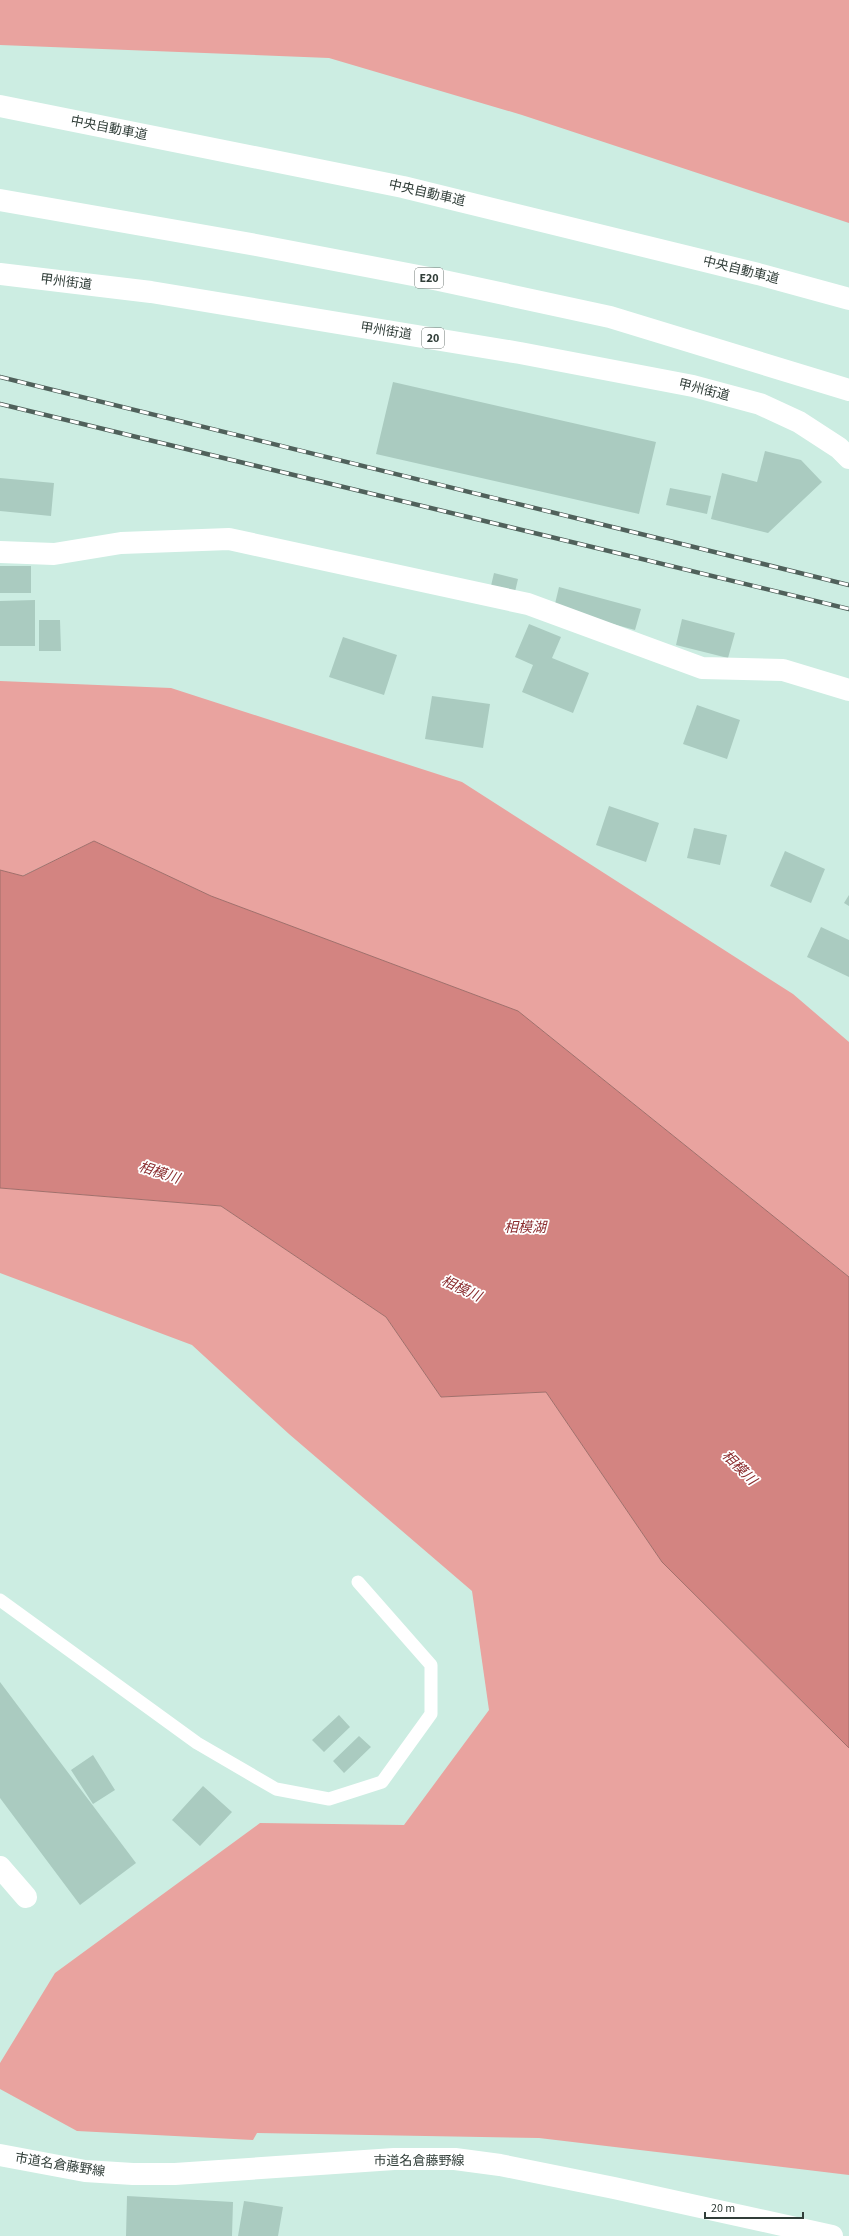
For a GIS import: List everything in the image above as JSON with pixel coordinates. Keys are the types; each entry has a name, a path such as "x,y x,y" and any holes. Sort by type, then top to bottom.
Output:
{"main road":[{"name":"中央自動車道","path":"0,106 403,187 758,274 849,299"},
{"name":"E20","path":"0,200 256,245 439,280 610,317 849,390"},
{"name":"甲州街道","path":"0,274 151,292 520,353 693,386 760,404 799,422 839,448 849,458"},
{"path":"0,552 54,554 121,543 229,539 528,604 702,668 783,670 849,690"},
{"path":"0,1867 26,1898"},
{"name":"市道名倉藤野線","path":"0,2155 85,2171 133,2174 175,2174 394,2159 454,2158 500,2165 614,2188 832,2236"}],"lane":[{"path":"0,1600 197,1743 276,1789 329,1800 382,1782 431,1714 431,1665 358,1582"}],"shaded area":[{"path":"0,0 849,0 849,223 522,115 329,58 0,45"},
{"path":"0,681 171,688 462,782 793,994 849,1042 849,1277 518,1011 211,896 94,841 22,876 0,870"},
{"path":"0,1188 221,1206 386,1317 441,1397 546,1392 662,1562 849,1748 849,2175 539,2138 257,2133 253,2140 77,2131 0,2089 0,2063 55,1973 260,1823 404,1825 489,1710 472,1591 289,1434 192,1345 0,1273"}],"water":[{"name":"相模湖","path":"94,841 211,896 518,1011 849,1277 849,1748 662,1562 546,1392 441,1397 386,1317 221,1206 0,1188 0,870 23,876"}],"building":[{"path":"393,382 656,442 639,514 376,454"},
{"path":"765,451 801,460 822,482 768,533 711,519 722,473 757,482"},
{"path":"0,478 54,483 51,516 0,511"},
{"path":"670,488 711,496 707,514 666,505"},
{"path":"0,566 31,566 31,593 0,593"},
{"path":"494,573 518,579 514,596 490,590"},
{"path":"559,587 641,609 635,630 554,608"},
{"path":"35,600 35,646 0,646 0,601"},
{"path":"682,619 735,633 728,658 676,645"},
{"path":"39,620 60,620 61,651 39,651"},
{"path":"529,624 561,637 552,658 589,673 573,713 522,692 533,665 515,657"},
{"path":"343,637 397,655 384,695 329,677"},
{"path":"432,696 490,704 483,748 425,739"},
{"path":"697,705 740,720 727,759 683,744"},
{"path":"609,806 659,823 646,862 596,845"},
{"path":"694,828 727,835 720,865 687,858"},
{"path":"785,851 825,869 811,903 770,886"},
{"path":"849,895 849,906 844,903"},
{"path":"821,927 849,940 849,977 807,957"},
{"path":"0,1682 136,1863 80,1905 0,1798"},
{"path":"339,1715 350,1727 324,1752 312,1740"},
{"path":"359,1736 371,1747 344,1773 333,1761"},
{"path":"93,1755 115,1790 93,1804 71,1770"},
{"path":"203,1786 232,1812 200,1846 172,1820"},
{"path":"127,2196 233,2202 232,2236 126,2236"},
{"path":"244,2201 283,2207 278,2236 238,2236"}],"railway":[{"path":"0,377 849,585"},
{"path":"0,404 849,609"}],"water label":[{"name":"相模川","path":"159,1173"},
{"name":"相模川","path":"461,1289"},
{"name":"相模川","path":"739,1468"}]}
